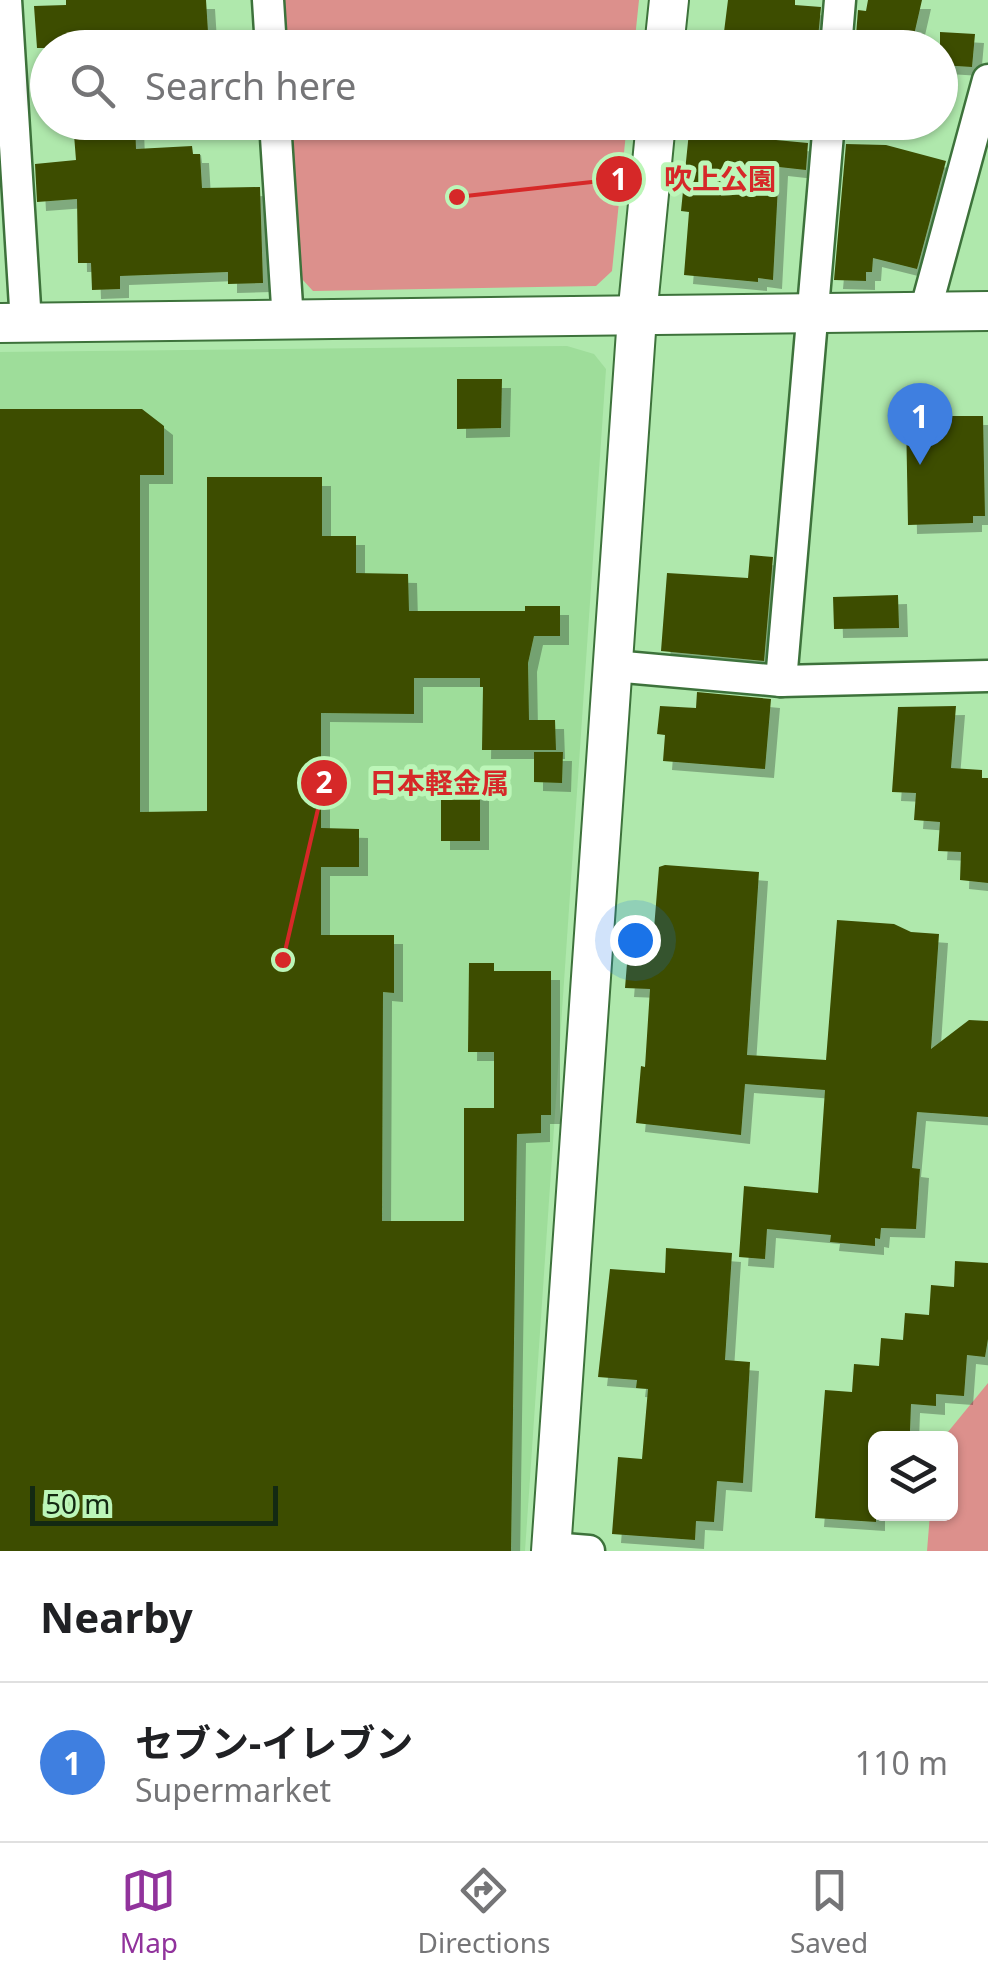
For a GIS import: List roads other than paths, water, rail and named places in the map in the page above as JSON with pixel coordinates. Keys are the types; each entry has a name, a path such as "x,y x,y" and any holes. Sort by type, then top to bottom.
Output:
{"street":[{"path":"6,0 13,323 988,311"},
{"path":"268,0 270,30"},
{"path":"666,30 668,0"},
{"path":"838,30 840,0"},
{"path":"925,312 988,80"},
{"path":"277,140 288,321"},
{"path":"590,1551 551,1550 637,318 654,140"},
{"path":"781,681 827,140"},
{"path":"612,666 781,681 988,676"}],"place":[{"name":"吹上公園","path":"457,197"},
{"name":"セブン-イレブン","path":"920,465"},
{"name":"日本軽金属","path":"283,960"}]}
